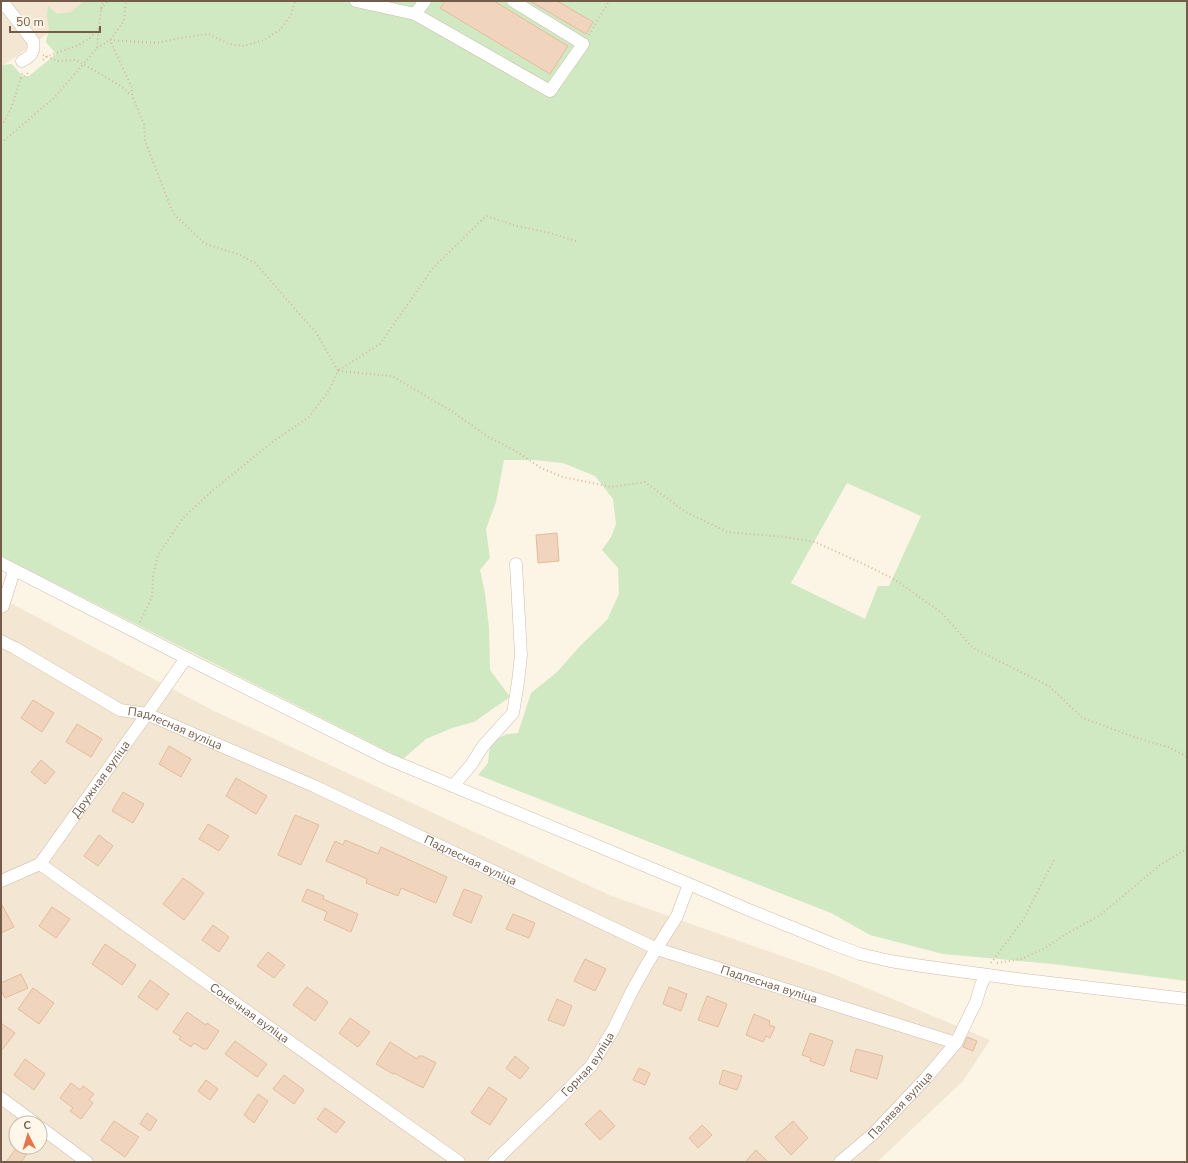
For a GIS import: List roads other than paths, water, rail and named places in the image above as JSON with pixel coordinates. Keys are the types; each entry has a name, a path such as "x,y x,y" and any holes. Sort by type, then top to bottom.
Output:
{"street":[{"path":"2,1 32,41 34,48 23,66"},
{"path":"356,1 415,14 550,91 583,44 513,1"},
{"path":"415,14 425,1"},
{"path":"1,563 388,759 800,931 860,954 890,961 986,975 1187,999"},
{"path":"453,786 471,765 483,746 513,712 518,682 520,656 516,564"},
{"path":"1,607 3,606 14,570"},
{"name":"Падлесная вуліца","path":"1,641 120,710 147,714 314,786 657,949 956,1043"},
{"name":"Дружная вуліца","path":"40,864 186,658"},
{"path":"1,881 40,864"},
{"name":"Сонечная вуліца","path":"40,864 459,1162"},
{"name":"Горная вуліца","path":"494,1162 591,1066 613,1030 647,964 677,916 689,884"},
{"name":"Палявая вуліца","path":"840,1162 873,1134 926,1078 956,1043 976,1002 980,985 986,975"},
{"path":"1,1098 24,1115"},
{"path":"48,1133 87,1162"}]}
